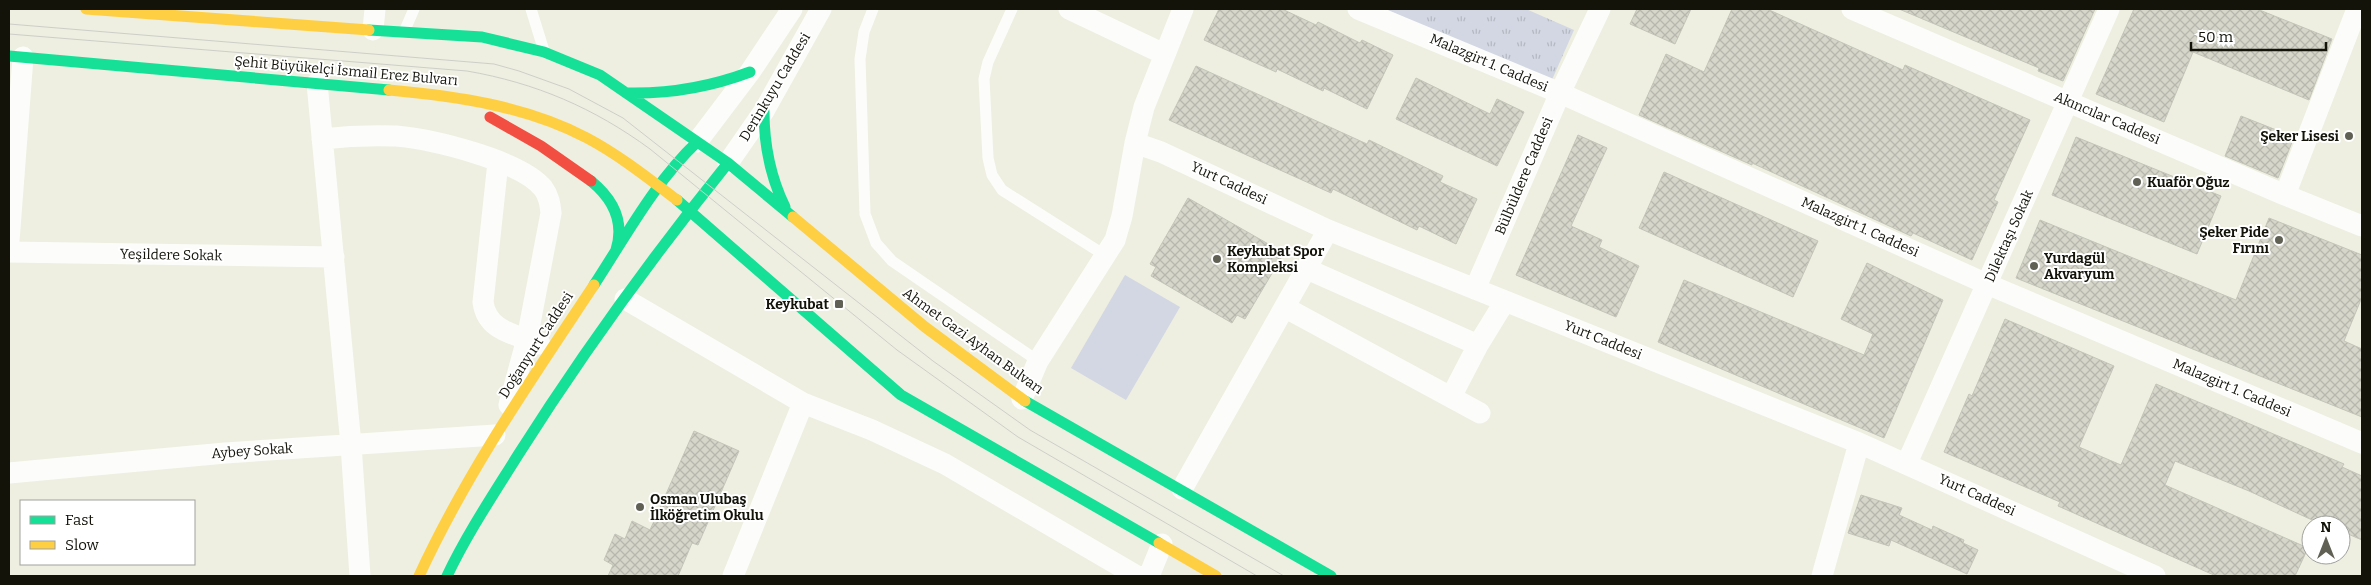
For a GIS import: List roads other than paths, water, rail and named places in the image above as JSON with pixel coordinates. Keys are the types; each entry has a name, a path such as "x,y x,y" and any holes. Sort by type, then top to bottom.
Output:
{"main road":[{"path":"86,9 201,14 373,30 482,37 544,52 600,75 697,142"},
{"name":"Şehit Büyükelçi İsmail Erez Bulvarı","path":"16,57 449,95 516,112 586,138 659,186"},
{"path":"627,93 648,94 691,90 725,82 750,72"},
{"path":"449,95 547,147 610,199 620,223 619,242 616,250"},
{"path":"764,111 765,150 769,169 788,213"},
{"name":"Ahmet Gazi Ayhan Bulvarı","path":"697,142 728,163 925,327 1022,399 1331,576"},
{"name":"Doğanyurt Caddesi","path":"419,576 461,491 550,349 659,186 678,160 697,142"},
{"path":"447,576 462,545 554,399 625,298 690,210 728,163"},
{"path":"659,186 690,210 901,395 1216,576"}],"street":[{"path":"373,30 375,9"},
{"name":"Derinkuyu Caddesi","path":"697,142 750,72 792,9"},
{"name":"Derinkuyu Caddesi","path":"728,163 764,111 821,9"},
{"path":"1069,9 1164,54"},
{"path":"1022,399 1038,361 1106,256 1120,228 1134,143 1144,107 1164,54 1184,9"},
{"name":"Malazgirt 1. Caddesi","path":"1358,9 1560,93 1987,284 2362,444"},
{"name":"Akıncılar Caddesi","path":"1852,9 2285,195 2362,226"},
{"name":"Dilektaşı Sokak","path":"1907,463 2109,9"},
{"path":"2285,195 2357,10"},
{"name":"Bülbüldere Caddesi","path":"1475,289 1560,93 1592,11"},
{"path":"9,241 16,57"},
{"path":"317,83 352,444 360,576"},
{"path":"322,139 372,135 421,139 468,150 498,162 538,183 548,197 551,213 526,339 500,428"},
{"name":"Yurt Caddesi","path":"1134,143 1161,152 1328,230 1907,463 2131,571 2156,576"},
{"path":"498,162 483,302 484,310 487,318 496,328 550,349"},
{"path":"1182,489 1286,308 1328,230"},
{"name":"Yeşildere Sokak","path":"9,252 334,257"},
{"path":"1307,270 1478,345"},
{"path":"625,298 803,403 872,430 945,464 1136,576"},
{"path":"1451,397 1478,345 1505,301"},
{"path":"1286,308 1480,412"},
{"path":"733,576 803,403"},
{"name":"Aybey Sokak","path":"9,472 352,444 500,428"},
{"path":"1822,576 1859,443"},
{"path":"1149,576 1162,544"}],"lane":[{"path":"404,32 414,9"},
{"path":"531,9 544,52"},
{"path":"873,9 864,32 860,59 864,204 870,232 880,248 892,261 1038,361"},
{"path":"1012,9 988,62 984,79 988,158 992,175 1002,190 1106,256"}],"tram line":[{"path":"9,24 494,64 569,89 623,118 933,361 1030,430 1284,576"},
{"path":"9,34 467,71 517,82 563,99 607,121 650,149 897,350 1018,437 1257,576"}],"place":[{"name":"Şeker Lisesi","path":"2349,136"},
{"name":"Kuaför Oğuz","path":"2137,182"},
{"name":"Şeker Pide Fırını","path":"2279,240"},
{"name":"Keykubat Spor Kompleksi","path":"1217,259"},
{"name":"Yurdagül Akvaryum","path":"2034,266"},
{"name":"Keykubat","path":"839,304"},
{"name":"Osman Ulubaş İlköğretim Okulu","path":"640,507"}]}
